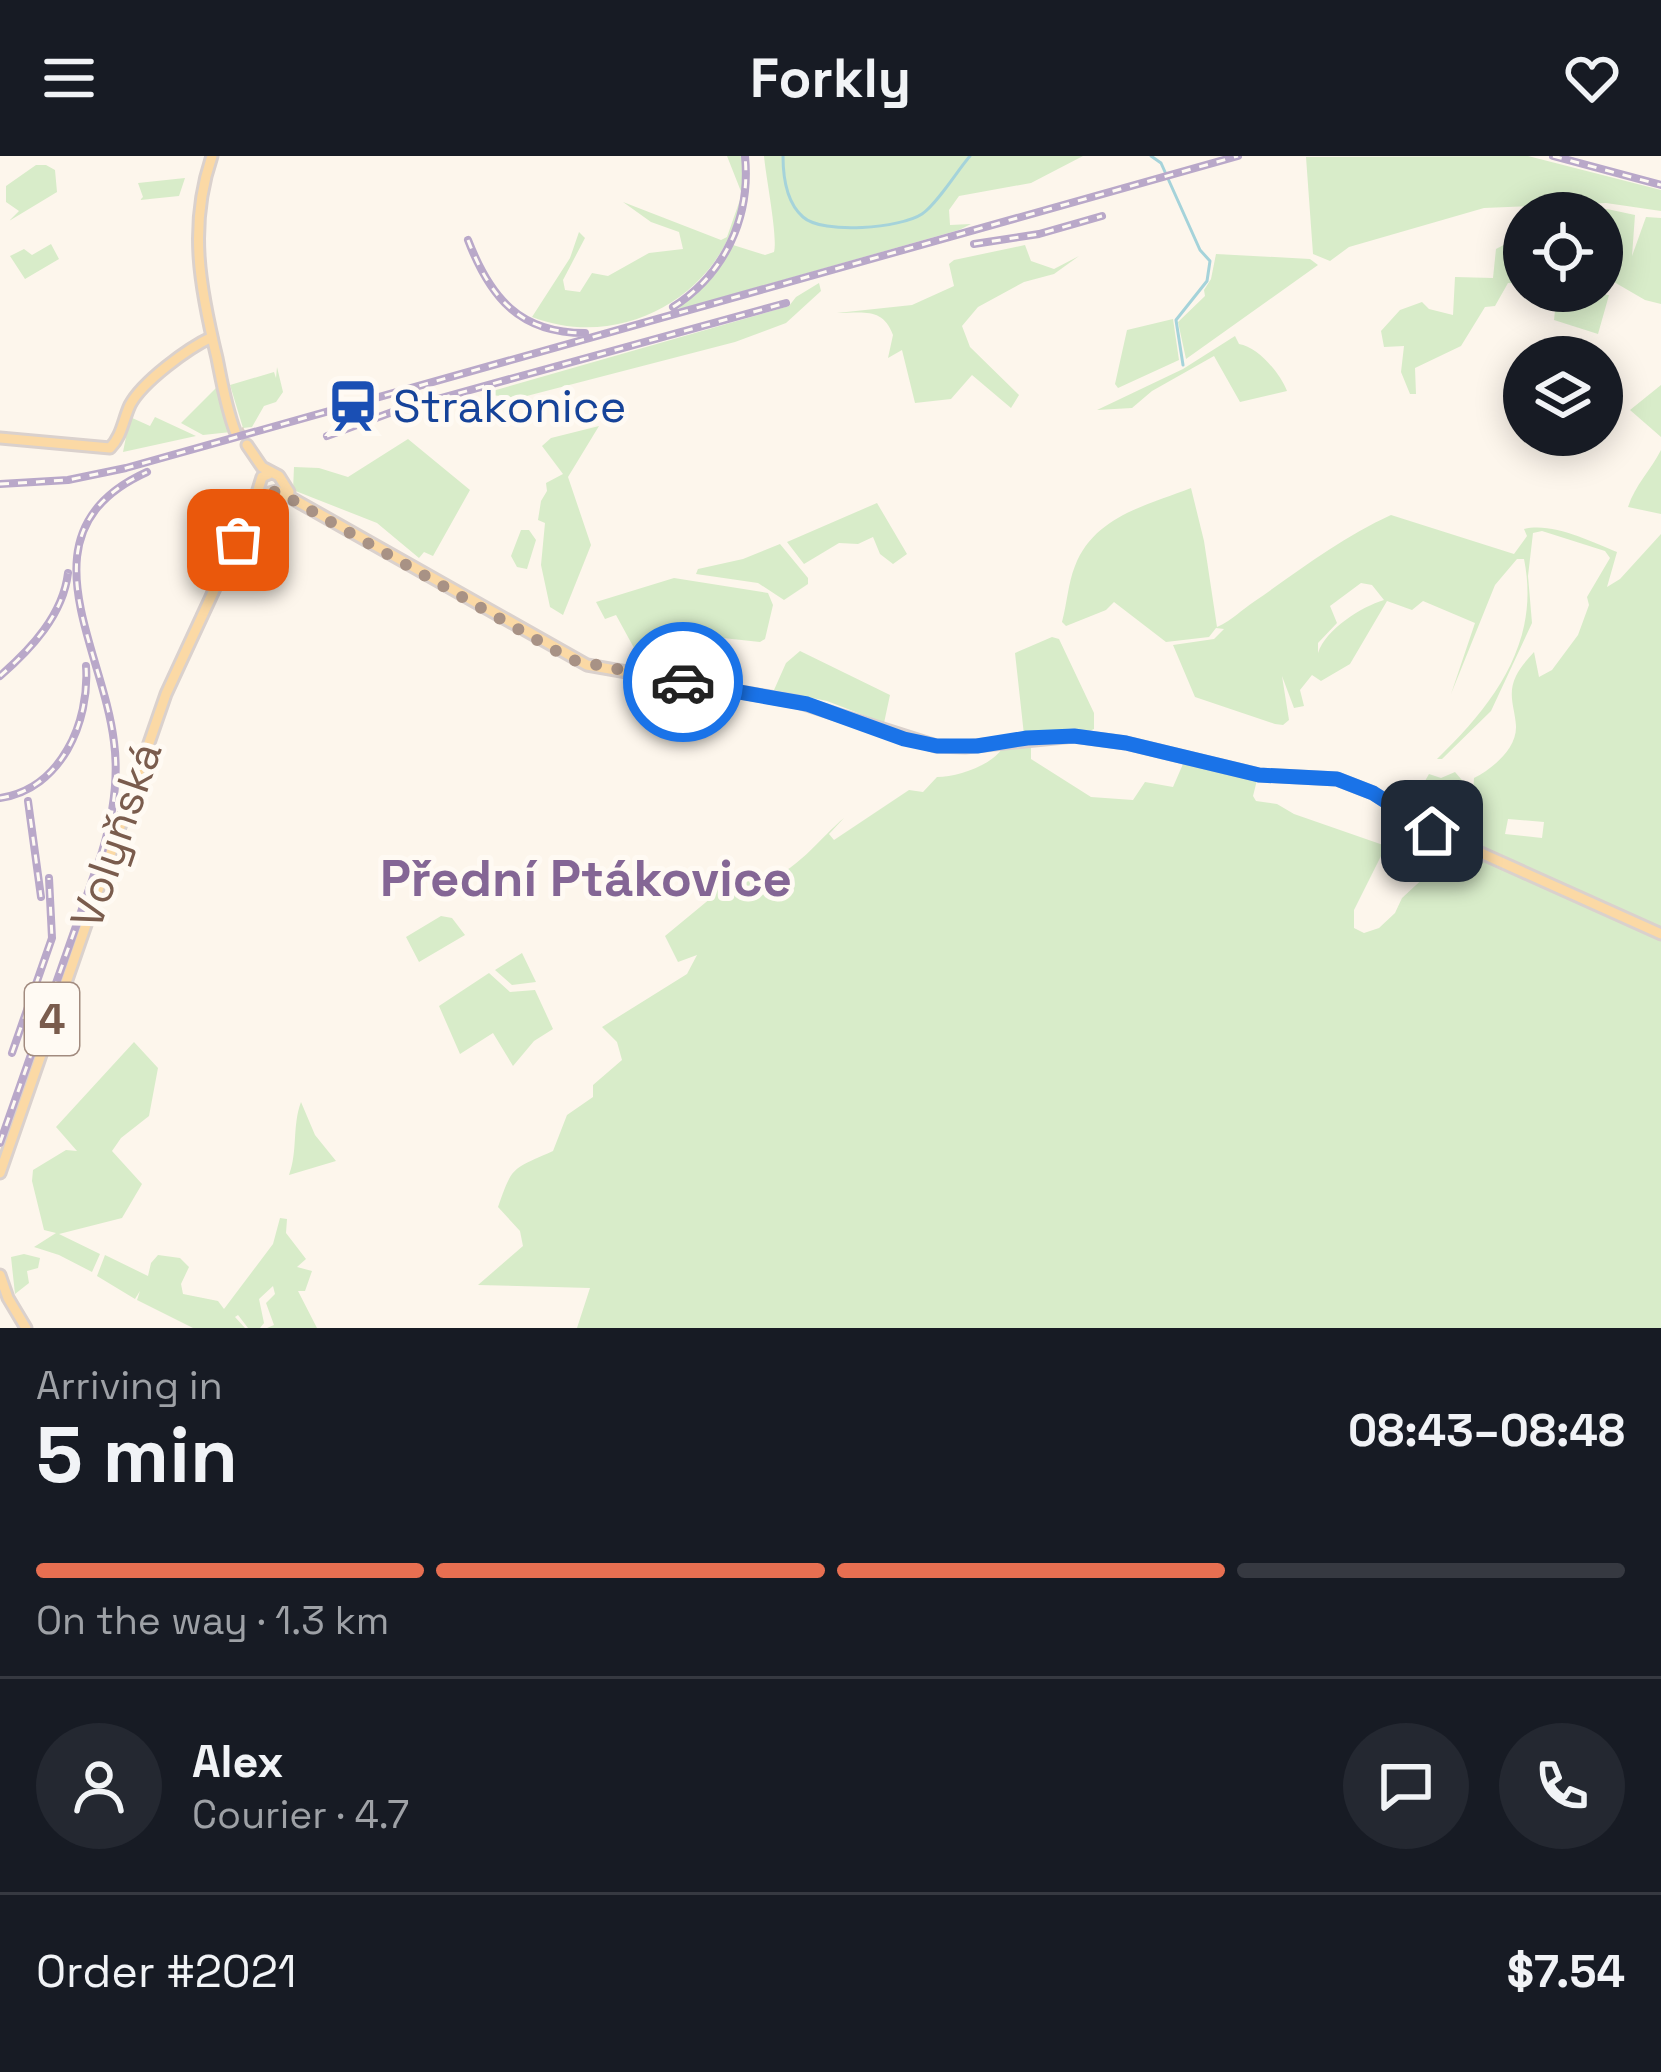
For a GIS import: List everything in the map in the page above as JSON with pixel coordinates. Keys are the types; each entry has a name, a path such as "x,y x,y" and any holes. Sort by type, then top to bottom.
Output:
{"main road":[{"path":"214,156 196,226 200,284 237,430"},
{"path":"196,226 200,244 212,253"},
{"path":"0,438 101,449 116,442 136,396 183,354 212,337"},
{"path":"244,446 270,484 578,662 766,696 937,746 1074,736 1126,743 1259,775 1337,779 1366,789 1418,823 1661,934"},
{"name":"Volyňská","path":"0,1173 161,706 253,506 270,484"},
{"path":"0,1275 26,1328"}],"green space":[{"path":"727,156 742,156 741,192"},
{"path":"764,156 1083,156 1031,183 959,196 949,210 950,225 971,224 959,230 677,310 712,278 733,245 765,255 774,252"},
{"path":"1528,156 1661,190 1661,211 1623,205 1623,192 1503,192 1503,207 1484,208 1349,247 1330,261 1313,254 1306,157"},
{"path":"36,165 55,170 57,192 9,221 19,211 6,202 6,186"},
{"path":"185,178 179,196 140,200 138,183"},
{"path":"741,197 730,235 709,268 682,295 649,314 612,325 572,327 532,317 570,258 579,232 585,238 563,280 565,290 580,292 592,273 608,276 649,253 683,249 679,232 651,222 623,202 721,240 727,237"},
{"path":"1623,212 1635,215 1632,256 1646,217 1661,218 1661,304 1623,287"},
{"path":"51,244 59,259 25,279 10,256 24,249 32,255"},
{"path":"1025,245 1031,261 1054,269 1079,256 1054,274 1024,282 978,307 962,326 970,347 1019,395 1011,408 972,375 951,399 915,403 902,350 888,358 893,335 884,320 871,313 837,313 912,305 954,286 949,264 954,260"},
{"path":"1503,245 1503,292 1495,306 1485,307 1461,346 1415,368 1416,394 1410,394 1401,372 1404,346 1384,347 1381,331 1400,310 1422,302 1429,309 1453,315 1455,277 1493,278 1496,249"},
{"path":"1216,254 1310,259 1318,265 1186,359 1178,322 1205,296"},
{"path":"819,283 821,291 786,323 735,342 519,398 482,394 789,306"},
{"path":"1555,312 1604,312 1598,334 1554,320"},
{"path":"1173,319 1179,360 1118,388 1127,330"},
{"path":"1235,336 1239,344 1268,362 1287,391 1240,402 1214,356 1152,391 1132,408 1097,410 1183,369"},
{"path":"277,367 283,392 276,402 264,406 252,427 243,428 230,385 274,372 276,378"},
{"path":"1661,385 1661,437 1630,410"},
{"path":"217,387 231,432 203,435 181,423"},
{"path":"130,417 150,426 155,417 196,436 123,452"},
{"path":"599,426 568,477 591,545 563,615 550,607 541,565 545,523 538,520 546,483 563,474 542,446 551,438"},
{"path":"408,439 470,490 433,556 424,552 419,558 377,523 293,490 294,467 348,477"},
{"path":"1661,450 1661,514 1628,507 1635,492"},
{"path":"1191,488 1217,627 1338,544 1391,515 1514,554 1527,536 1524,529 1571,534 1617,552 1607,587 1661,534 1661,930 1466,841 1452,825 1414,800 1429,774 1441,778 1455,772 1473,793 1474,778 1508,750 1516,726 1512,695 1516,676 1534,652 1539,677 1552,670 1578,635 1589,605 1587,597 1610,558 1605,551 1542,531 1533,533 1528,576 1532,623 1491,711 1437,759 1477,716 1508,670 1526,618 1524,559 1517,559 1495,585 1451,694 1475,623 1423,601 1412,610 1387,601 1350,664 1321,681 1312,675 1300,690 1304,706 1294,708 1282,676 1289,720 1275,724 1195,697 1173,645 1214,639 1224,629 1216,628 1209,637 1166,642 1114,602 1066,626 1062,622 1075,566 1095,535 1140,507","holes":["1361,583 1372,585 1384,600 1345,620 1318,653 1318,643 1337,623 1330,606","1508,819 1544,822 1542,838 1505,834"]},
{"path":"877,503 907,554 893,564 880,554 873,537 858,544 839,543 804,564 787,542"},
{"path":"521,530 529,530 536,540 527,569 517,567 511,556"},
{"path":"780,544 808,578 808,584 784,600 758,583 696,574 698,569"},
{"path":"674,578 768,593 773,605 765,639 695,635 695,625 671,625 670,642 634,648 616,615 605,619 596,602"},
{"path":"1052,637 1059,639 1094,713 1094,729 1024,735 1015,653"},
{"path":"800,651 890,695 884,723 827,701 774,690 786,663"},
{"path":"1031,741 1031,759 1091,797 1133,800 1145,782 1173,787 1183,764 1257,780 1256,801 1277,804 1386,846 1354,910 1354,928 1364,933 1379,928 1395,913 1402,898 1442,861 1452,844 1661,938 1661,1328 577,1328 590,1288 478,1285 523,1246 520,1231 498,1207 511,1176 553,1151 567,1115 593,1097 593,1085 622,1060 617,1042 602,1027 687,974 697,955 678,962 665,936 711,898 729,867 745,878 776,876 844,818 829,834 834,840 909,790 923,792 937,777 974,769 1003,747"},
{"path":"441,916 452,918 465,935 419,962 406,937"},
{"path":"522,953 536,982 512,985 495,970"},
{"path":"489,973 510,992 535,990 553,1029 534,1041 513,1066 493,1033 460,1054 439,1006"},
{"path":"134,1042 158,1068 149,1116 112,1151 142,1184 122,1218 59,1234 100,1254 92,1272 34,1247 56,1233 44,1230 33,1170 66,1150 77,1151 56,1127"},
{"path":"301,1102 315,1135 336,1161 289,1175 297,1120"},
{"path":"280,1218 287,1219 286,1233 306,1259 297,1267 312,1271 305,1291 298,1291 317,1328 267,1328 274,1325 266,1303 275,1294 273,1286 259,1299 264,1323 260,1328 248,1328 238,1315 245,1328 193,1328 137,1300 140,1291 135,1299 97,1276 105,1255 148,1276 158,1255 180,1258 189,1267 181,1284 183,1294 218,1301 224,1309 273,1244"},
{"path":"11,1257 40,1258 38,1268 27,1271 29,1283 15,1294"}],"waterway":[{"path":"783,156 787,189 803,217 844,228 897,223 922,214 970,156"},
{"path":"1151,156 1161,163 1200,250 1210,261 1207,281 1176,320 1183,365"}],"tunnel":[{"path":"239,429 247,445"}],"railway":[{"path":"673,307 707,278 731,242 744,201 745,156"},
{"path":"0,484 68,480 126,468 1238,156"},
{"path":"1553,156 1661,185"},
{"path":"974,244 1039,234 1102,216"},
{"path":"468,240 486,279 510,308 542,326 585,333"},
{"path":"441,398 786,303"},
{"path":"327,436 395,411"},
{"path":"0,1143 102,852 114,798 114,742 78,593 77,558 86,525 108,496 147,472"},
{"path":"0,676 44,630 60,603 68,573"},
{"path":"0,798 40,781 67,750 83,709 86,666"},
{"path":"28,801 41,897"},
{"path":"12,1053 52,938 49,878"}],"way so far":[{"path":"238,540 259,496 277,491 572,660 683,682"}],"place":[{"name":"Strakonice","path":"353,406"}],"district":[{"name":"Přední Ptákovice","path":"586,878"}],"route":[{"path":"683,682 807,704 937,746 1074,736 1126,743 1259,775 1337,779 1373,793 1432,831"}]}
